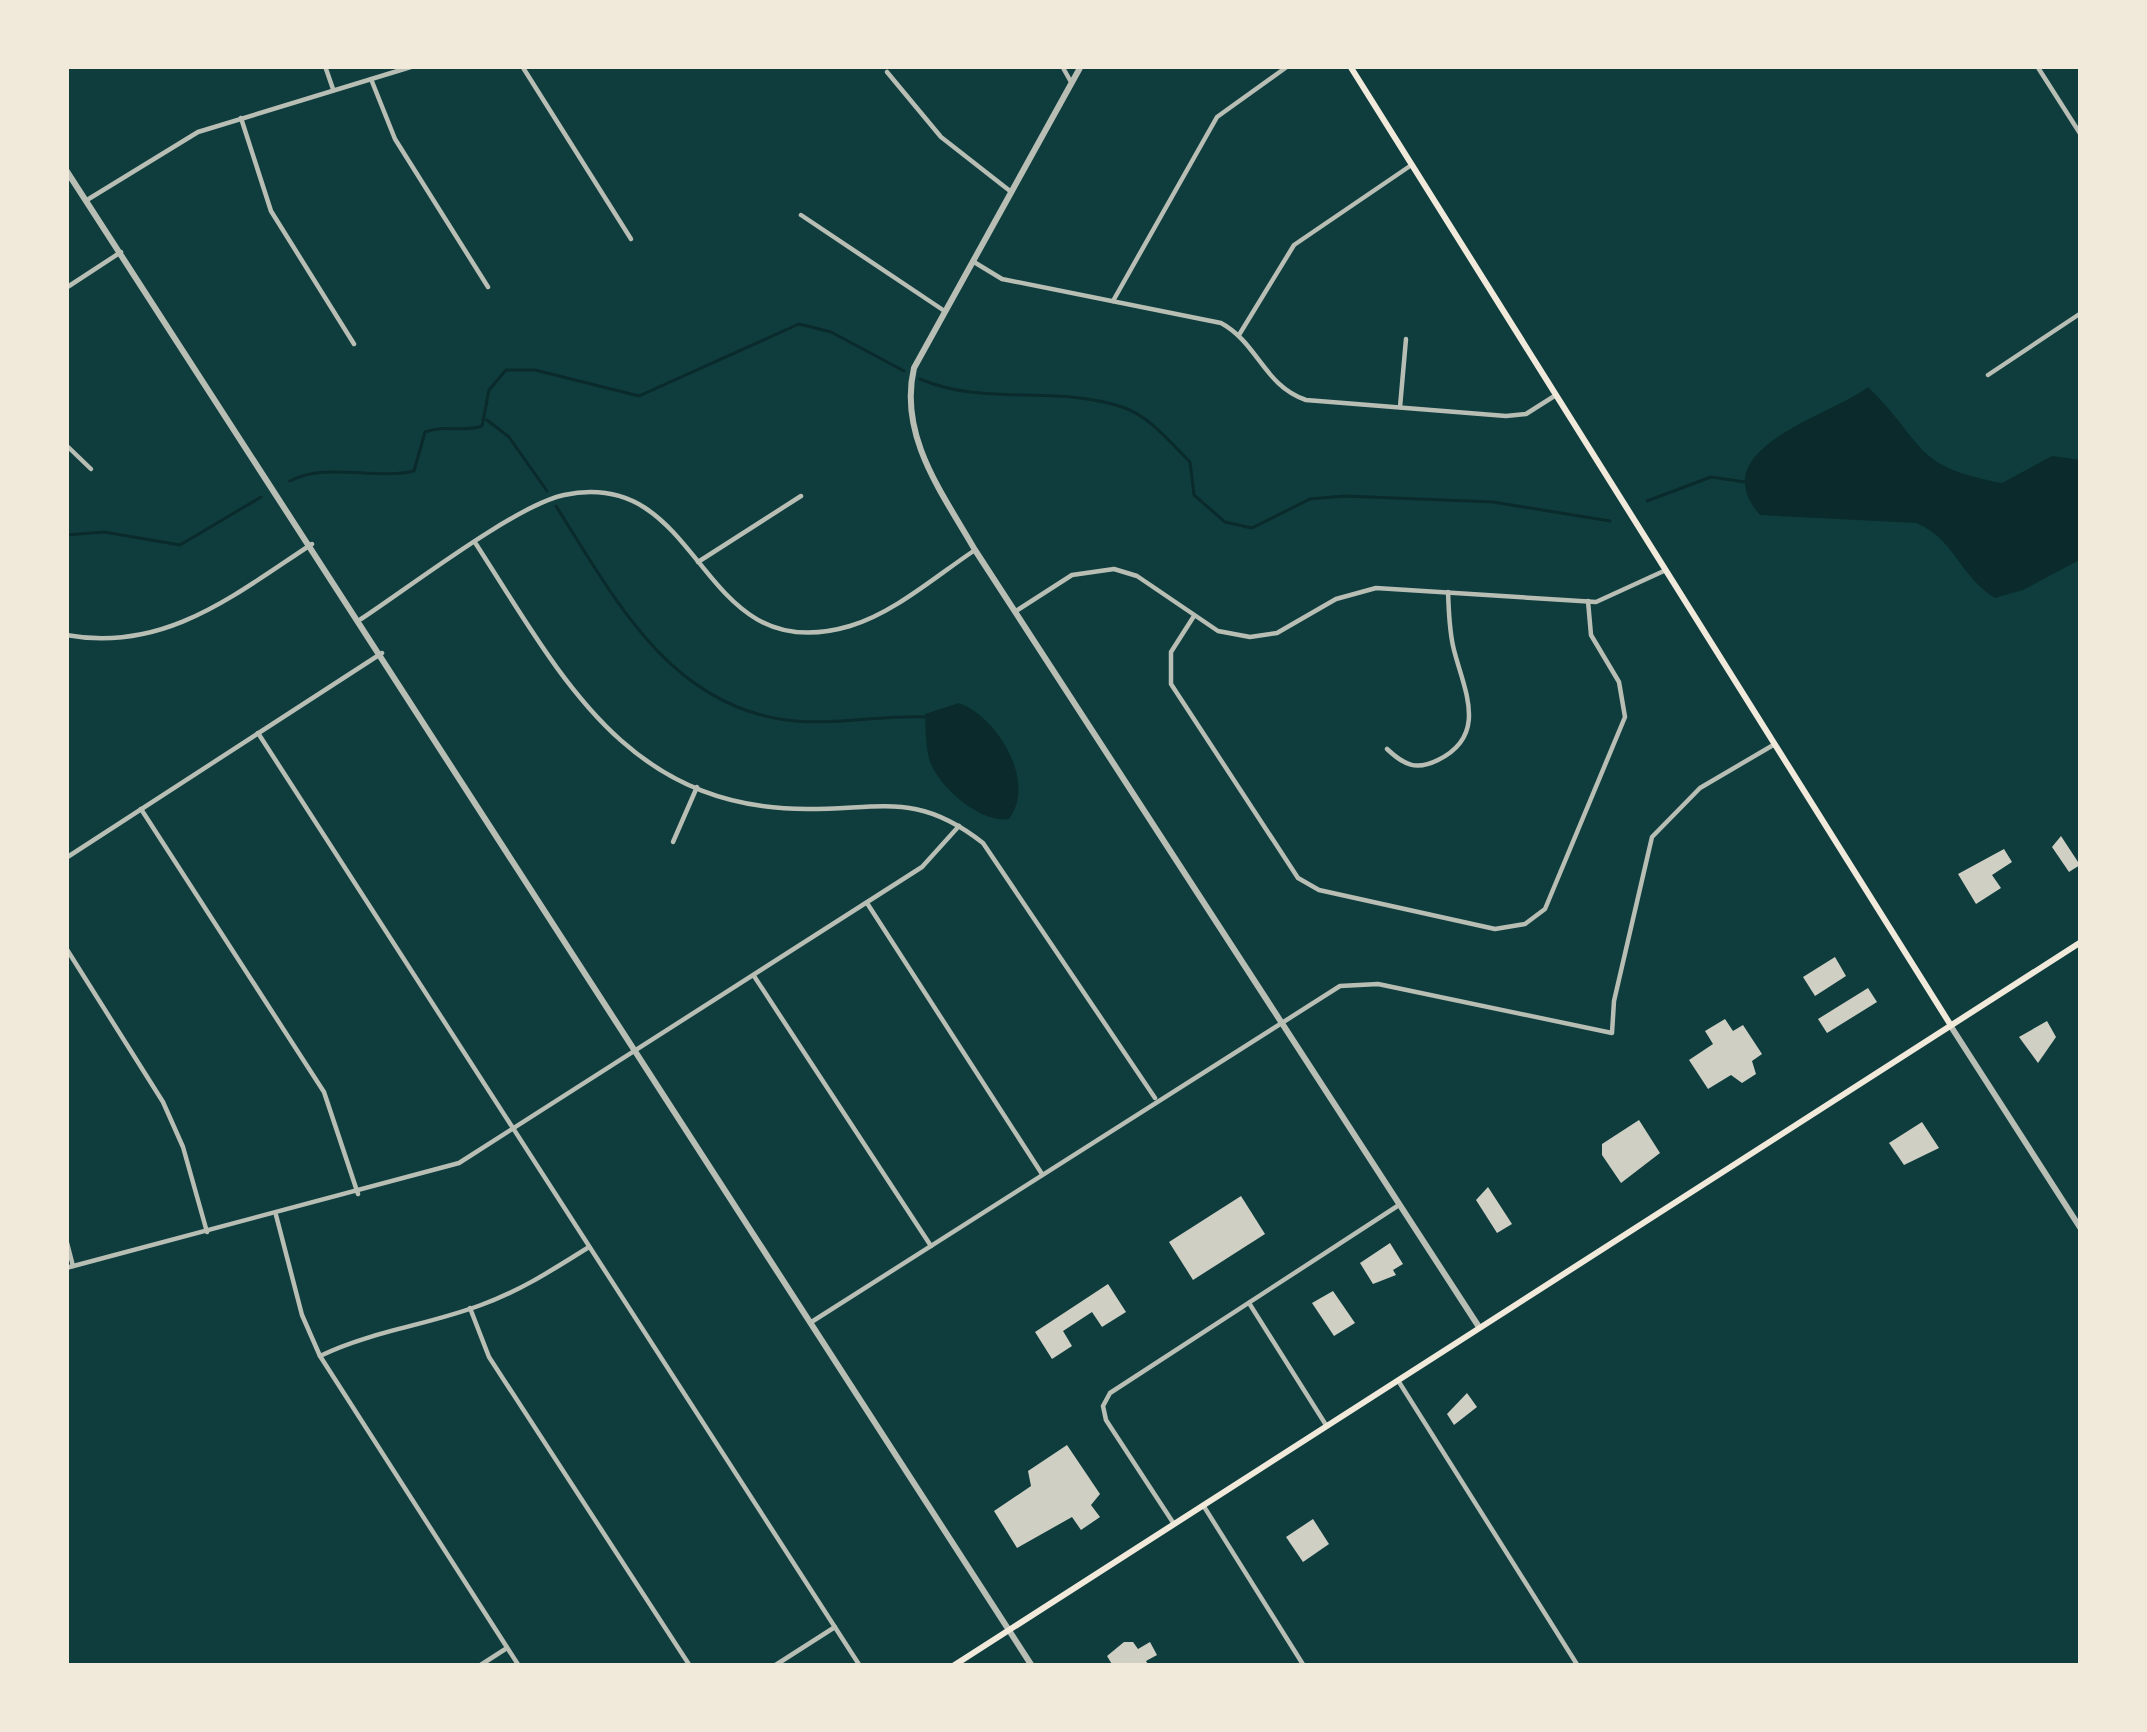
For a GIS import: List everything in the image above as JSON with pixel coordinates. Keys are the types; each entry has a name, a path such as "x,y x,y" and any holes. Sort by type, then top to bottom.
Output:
{"main road":[{"path":"1350,66 1951,1025"},
{"path":"953,1666 2081,942"}],"street":[{"path":"326,66 333,90"},
{"path":"87,200 173,144 414,66"},
{"path":"522,66 631,239"},
{"path":"1062,66 1072,82"},
{"path":"1082,66 914,368 909,397 914,431 930,472 976,550 1479,1328"},
{"path":"1113,301 1217,117 1288,66"},
{"path":"2037,66 2081,135"},
{"path":"887,72 941,137 1010,191"},
{"path":"370,79 395,139 488,287"},
{"path":"242,118 271,211 354,344"},
{"path":"1239,334 1294,245 1412,165"},
{"path":"66,170 361,619 1032,1666"},
{"path":"801,215 943,310"},
{"path":"66,288 122,252"},
{"path":"971,260 1002,279 1215,321 1239,334 1269,378 1299,398 1520,416 1556,395"},
{"path":"1988,375 2081,313"},
{"path":"1400,407 1406,339"},
{"path":"66,446 91,469"},
{"path":"361,619 551,499 602,493 636,502 662,518 740,610 779,628 816,632 872,617 976,550"},
{"path":"698,562 802,496"},
{"path":"66,634 125,639 175,628 312,544"},
{"path":"476,544 586,710 643,758 698,787 793,809 906,804 959,826 1002,864 1156,1100"},
{"path":"1016,611 1072,575 1106,568 1137,577 1218,631 1250,638 1285,629 1361,590 1588,601 1616,597 1666,570"},
{"path":"1387,749 1401,762 1423,766 1449,754 1470,723 1469,692 1449,629 1448,592"},
{"path":"1194,616 1171,652 1172,684 1296,876 1319,890 1505,929 1536,917 1552,899 1578,819 1622,732 1624,694 1592,635 1588,601"},
{"path":"66,857 382,653"},
{"path":"258,734 860,1666"},
{"path":"813,1321 1340,986 1378,984 1612,1033 1614,1000 1652,837 1700,788 1775,744"},
{"path":"674,842 698,787"},
{"path":"141,809 324,1092 358,1193"},
{"path":"66,1239 69,1267 446,1169 867,903 922,866 959,826"},
{"path":"867,903 1042,1174"},
{"path":"66,948 163,1102 183,1147 207,1232"},
{"path":"754,976 931,1246"},
{"path":"1951,1025 2081,1229"},
{"path":"1174,1524 1103,1406 1110,1394 1400,1205"},
{"path":"276,1214 302,1315 320,1356 519,1666"},
{"path":"320,1356 366,1336 511,1293 589,1247"},
{"path":"1249,1303 1327,1426"},
{"path":"470,1308 489,1357 690,1666"},
{"path":"1398,1380 1578,1666"},
{"path":"1203,1505 1304,1666"},
{"path":"774,1666 835,1627"},
{"path":"479,1666 507,1648"}],"water":[{"path":"1868,387 1922,450 1950,469 2002,483 2052,456 2081,460 2081,559 2023,590 1995,598 1939,538 1916,523 1760,515 1746,491 1747,471 1758,453"},
{"path":"959,703 987,722 1009,753 1018,788 1009,819 987,816 964,803 931,764 925,714"}],"building":[{"path":"2061,836 2080,865 2069,872 2052,847"},
{"path":"2004,849 2012,862 1992,875 2001,888 1976,904 1958,874"},
{"path":"1835,957 1846,976 1815,996 1803,977"},
{"path":"1868,988 1877,1002 1827,1033 1818,1019"},
{"path":"1725,1019 1733,1031 1743,1025 1762,1054 1752,1061 1756,1074 1742,1083 1731,1075 1708,1089 1689,1060 1713,1044 1705,1031"},
{"path":"2047,1021 2056,1037 2038,1063 2019,1037"},
{"path":"1639,1120 1660,1153 1621,1183 1602,1155 1602,1144"},
{"path":"1922,1122 1939,1148 1904,1165 1889,1143"},
{"path":"1488,1187 1512,1224 1497,1233 1476,1200"},
{"path":"1241,1196 1265,1234 1193,1280 1169,1242"},
{"path":"1390,1243 1403,1264 1393,1270 1396,1275 1373,1284 1360,1263"},
{"path":"1108,1284 1126,1312 1102,1327 1092,1312 1063,1331 1072,1346 1052,1359 1035,1332"},
{"path":"1333,1291 1355,1323 1334,1336 1312,1303"},
{"path":"1467,1393 1477,1407 1454,1425 1447,1414"},
{"path":"1067,1445 1100,1494 1091,1505 1100,1517 1081,1530 1072,1517 1017,1548 994,1511 1031,1486 1028,1471"},
{"path":"1313,1519 1329,1544 1303,1562 1286,1537"},
{"path":"1124,1642 1133,1642 1138,1649 1150,1642 1157,1655 1146,1661 1149,1666 1113,1666 1107,1656"}],"waterway":[{"path":"290,481 319,473 414,471 425,432 482,426 489,390 506,370 535,370 639,396 799,324 831,332 904,371"},
{"path":"920,379 970,392 1099,401 1134,412 1190,462 1194,495 1225,522 1252,528 1310,499 1345,496 1493,502 1610,521"},
{"path":"487,420 509,437 547,491"},
{"path":"1647,501 1711,477 1745,482"},
{"path":"66,535 104,532 180,545 261,497"},
{"path":"556,506 648,641 708,692 745,710 786,720 926,717"}]}
